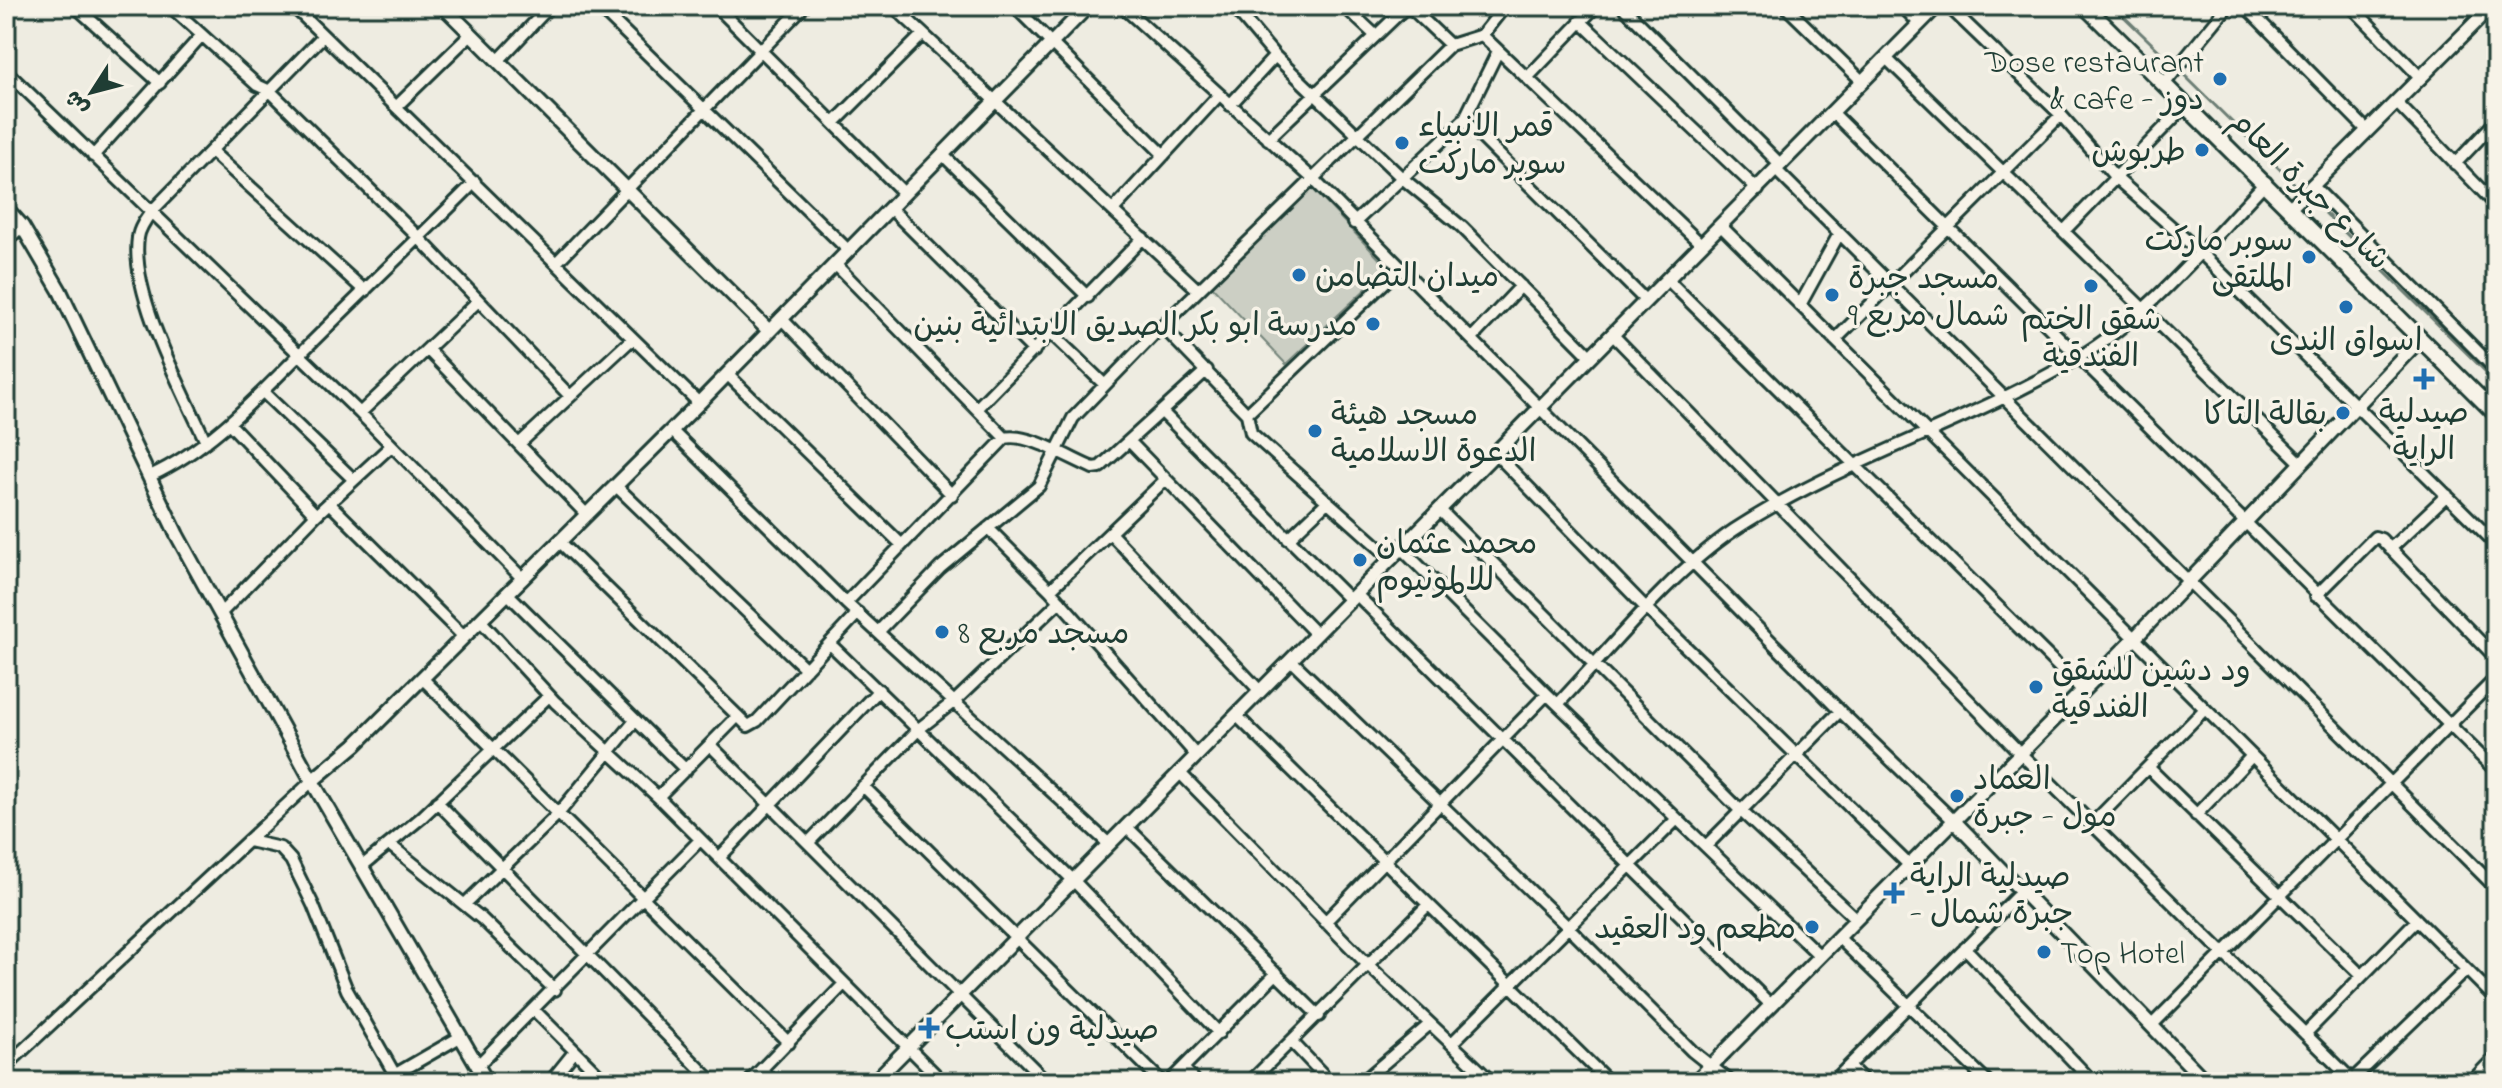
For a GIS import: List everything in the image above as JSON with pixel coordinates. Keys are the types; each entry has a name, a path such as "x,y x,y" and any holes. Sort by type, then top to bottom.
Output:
{"main road":[{"name":"شارع جبرة العام","path":"2085,6 2266,182 2496,414"}],"street":[{"path":"75,6 160,83"},
{"path":"170,6 257,85 270,91 419,238 569,395"},
{"path":"293,6 699,403"},
{"path":"443,6 769,331"},
{"path":"498,61 550,6"},
{"path":"598,6 848,250"},
{"path":"716,6 904,193"},
{"path":"556,263 804,6"},
{"path":"893,6 921,36 995,98 1198,290"},
{"path":"1014,6 1164,155"},
{"path":"6,1066 312,781 355,745 672,431 1088,6"},
{"path":"1122,6 1313,179 1840,711 1954,821 2206,1082"},
{"path":"1233,6 1275,56 1313,94 1401,177 1462,227 1590,356"},
{"path":"1344,6 1375,35"},
{"path":"1268,139 1408,6 1450,45"},
{"path":"879,631 940,568 1039,486 1073,418 1198,290 1450,45 1482,35 1505,6"},
{"path":"1527,78 1596,6"},
{"path":"1622,6 1839,234 2496,888"},
{"path":"1785,6 1863,82"},
{"path":"1902,6 1920,24"},
{"path":"874,1082 1937,6"},
{"path":"1948,6 2061,115 2117,179 2200,252 2496,544"},
{"path":"2165,83 2228,6"},
{"path":"2245,6 2367,130"},
{"path":"2291,207 2492,6"},
{"path":"2359,9 2421,78"},
{"path":"1580,21 1758,190"},
{"path":"397,106 471,34"},
{"path":"93,156 202,35"},
{"path":"1482,35 1701,244"},
{"path":"834,123 921,36"},
{"path":"206,442 167,355 140,276 138,239 152,211 322,37"},
{"path":"1354,223 1464,120 1498,51"},
{"path":"1230,105 1275,56"},
{"path":"1886,58 2301,463"},
{"path":"6,71 300,354 523,579"},
{"path":"1113,210 1219,95"},
{"path":"2396,102 2496,205"},
{"path":"2064,231 2186,105"},
{"path":"1832,112 2316,596 2496,771"},
{"path":"1835,340 2061,115"},
{"path":"1464,120 1645,300"},
{"path":"2455,164 2496,121"},
{"path":"212,152 365,291"},
{"path":"942,154 1088,297"},
{"path":"150,476 175,465 229,423 475,182"},
{"path":"1558,704 1646,608 1733,531 1779,504 1930,434 2078,358 2143,308 2266,182"},
{"path":"2312,185 2496,370"},
{"path":"6,208 22,226 60,291 177,535 312,781 484,1081"},
{"path":"890,208 1034,351"},
{"path":"6,241 22,226"},
{"path":"1721,226 2203,711 2496,999"},
{"path":"1800,305 1839,234"},
{"path":"977,408 1143,238"},
{"path":"835,264 1005,438"},
{"path":"1247,414 1399,269"},
{"path":"1667,279 2083,691"},
{"path":"1472,338 1521,286"},
{"path":"360,413 477,302"},
{"path":"781,318 952,495"},
{"path":"1162,326 1247,414 1251,433 1392,559"},
{"path":"1052,334 1105,385"},
{"path":"1612,334 2021,754 2094,822 2222,955 2353,1081 2466,970"},
{"path":"519,444 632,339"},
{"path":"1695,1082 2133,640 2420,339"},
{"path":"428,350 587,515"},
{"path":"846,603 1005,438 1014,436 1039,443 1093,468 1107,463 1131,443 1207,370"},
{"path":"727,374 902,545"},
{"path":"263,392 354,480"},
{"path":"1163,413 1288,539 1353,597 1771,1005"},
{"path":"229,423 316,515"},
{"path":"672,431 846,603 956,700 1109,844"},
{"path":"1131,443 1316,634"},
{"path":"221,613 316,515 391,446"},
{"path":"1496,454 1646,608 1910,866"},
{"path":"1050,590 1166,479"},
{"path":"616,486 806,669"},
{"path":"2390,549 2447,495"},
{"path":"1288,539 1328,501"},
{"path":"329,503 464,637"},
{"path":"1440,510 1740,810 1856,919"},
{"path":"988,528 1050,590 1196,755"},
{"path":"1110,533 1260,691"},
{"path":"2316,596 2369,539 2381,539 2496,658"},
{"path":"560,542 743,724 752,725 858,613"},
{"path":"1402,549 1547,694 1820,956"},
{"path":"508,594 634,722 686,770"},
{"path":"809,842 920,728 956,700 1060,601"},
{"path":"480,620 549,696 658,797 943,1082"},
{"path":"830,644 920,728 1073,880 1219,1033"},
{"path":"1291,660 1692,1051 1731,1082"},
{"path":"422,678 789,1043"},
{"path":"2152,1025 2334,838 2496,678"},
{"path":"719,858 879,690"},
{"path":"1325,922 1547,694"},
{"path":"361,867 390,845 494,751 549,696"},
{"path":"1706,846 1840,711"},
{"path":"2094,822 2203,711"},
{"path":"1236,715 1384,864 1609,1082"},
{"path":"658,797 737,717"},
{"path":"465,904 558,814 608,749 634,722"},
{"path":"710,745 1047,1082"},
{"path":"2196,815 2251,757"},
{"path":"2148,767 2362,976"},
{"path":"1179,772 1368,965 1492,1082"},
{"path":"863,786 1162,1082"},
{"path":"437,802 713,1082"},
{"path":"1452,1043 1570,929 1677,819"},
{"path":"1126,826 1319,1016"},
{"path":"477,1066 535,1011 700,840"},
{"path":"249,841 280,848 291,860 313,905 347,990 397,1078 460,1037"},
{"path":"390,845 465,904 555,990"},
{"path":"1833,1082 2022,891"},
{"path":"1250,1082 1427,906"},
{"path":"2305,1034 2417,920"},
{"path":"1838,937 1988,1082"},
{"path":"1965,948 2093,1082"},
{"path":"1169,1082 1277,973"},
{"path":"749,1082 843,985"},
{"path":"535,1011 606,1082"},
{"path":"1362,1082 1430,1024"},
{"path":"1292,1042 1330,1082"},
{"path":"550,1082 575,1051"},
{"path":"2471,1082 2496,1056"},
{"path":"1849,1066 1865,1082"},
{"path":"1183,1068 1196,1082"},
{"path":"761,1070 773,1082"},
{"path":"2074,1082 2081,1070"},
{"path":"1374,1072 1383,1082"}],"shaded area":[{"name":"ميدان التضامن","path":"1311,187 1388,268 1286,364 1209,283"}],"waterway":[{"path":"2113,6 2174,65"},
{"path":"2179,70 2302,191"},
{"path":"2308,196 2496,382"}],"place":[{"name":"Dose restaurant & cafe - دوز","path":"2220,79"},
{"name":"قمر الانبياء سوبر ماركت","path":"1402,143"},
{"name":"طربوش","path":"2202,150"},
{"name":"سوبر ماركت الملتقى","path":"2309,257"},
{"name":"ميدان التضامن","path":"1299,275"},
{"name":"شقق الختم الفندقية","path":"2091,286"},
{"name":"مسجد جبرة شمال مربع 9","path":"1832,295"},
{"name":"اسواق الندى","path":"2346,307"},
{"name":"مدرسة ابو بكر الصديق الابتدائية بنين","path":"1373,324"},
{"name":"صيدلية الراية","path":"2424,379"},
{"name":"بقالة التاكا","path":"2343,413"},
{"name":"مسجد هيئة الدعوة الاسلامية","path":"1315,431"},
{"name":"محمد عثمان للالمونيوم","path":"1360,560"},
{"name":"مسجد مربع 8","path":"942,632"},
{"name":"ود دشين للشقق الفندقية","path":"2036,687"},
{"name":"العماد مول - جبرة","path":"1957,796"},
{"name":"صيدلية الراية - جبرة شمال","path":"1894,893"},
{"name":"مطعم ود العقيد","path":"1812,927"},
{"name":"Top Hotel","path":"2044,952"},
{"name":"صيدلية ون استب","path":"929,1028"}]}
